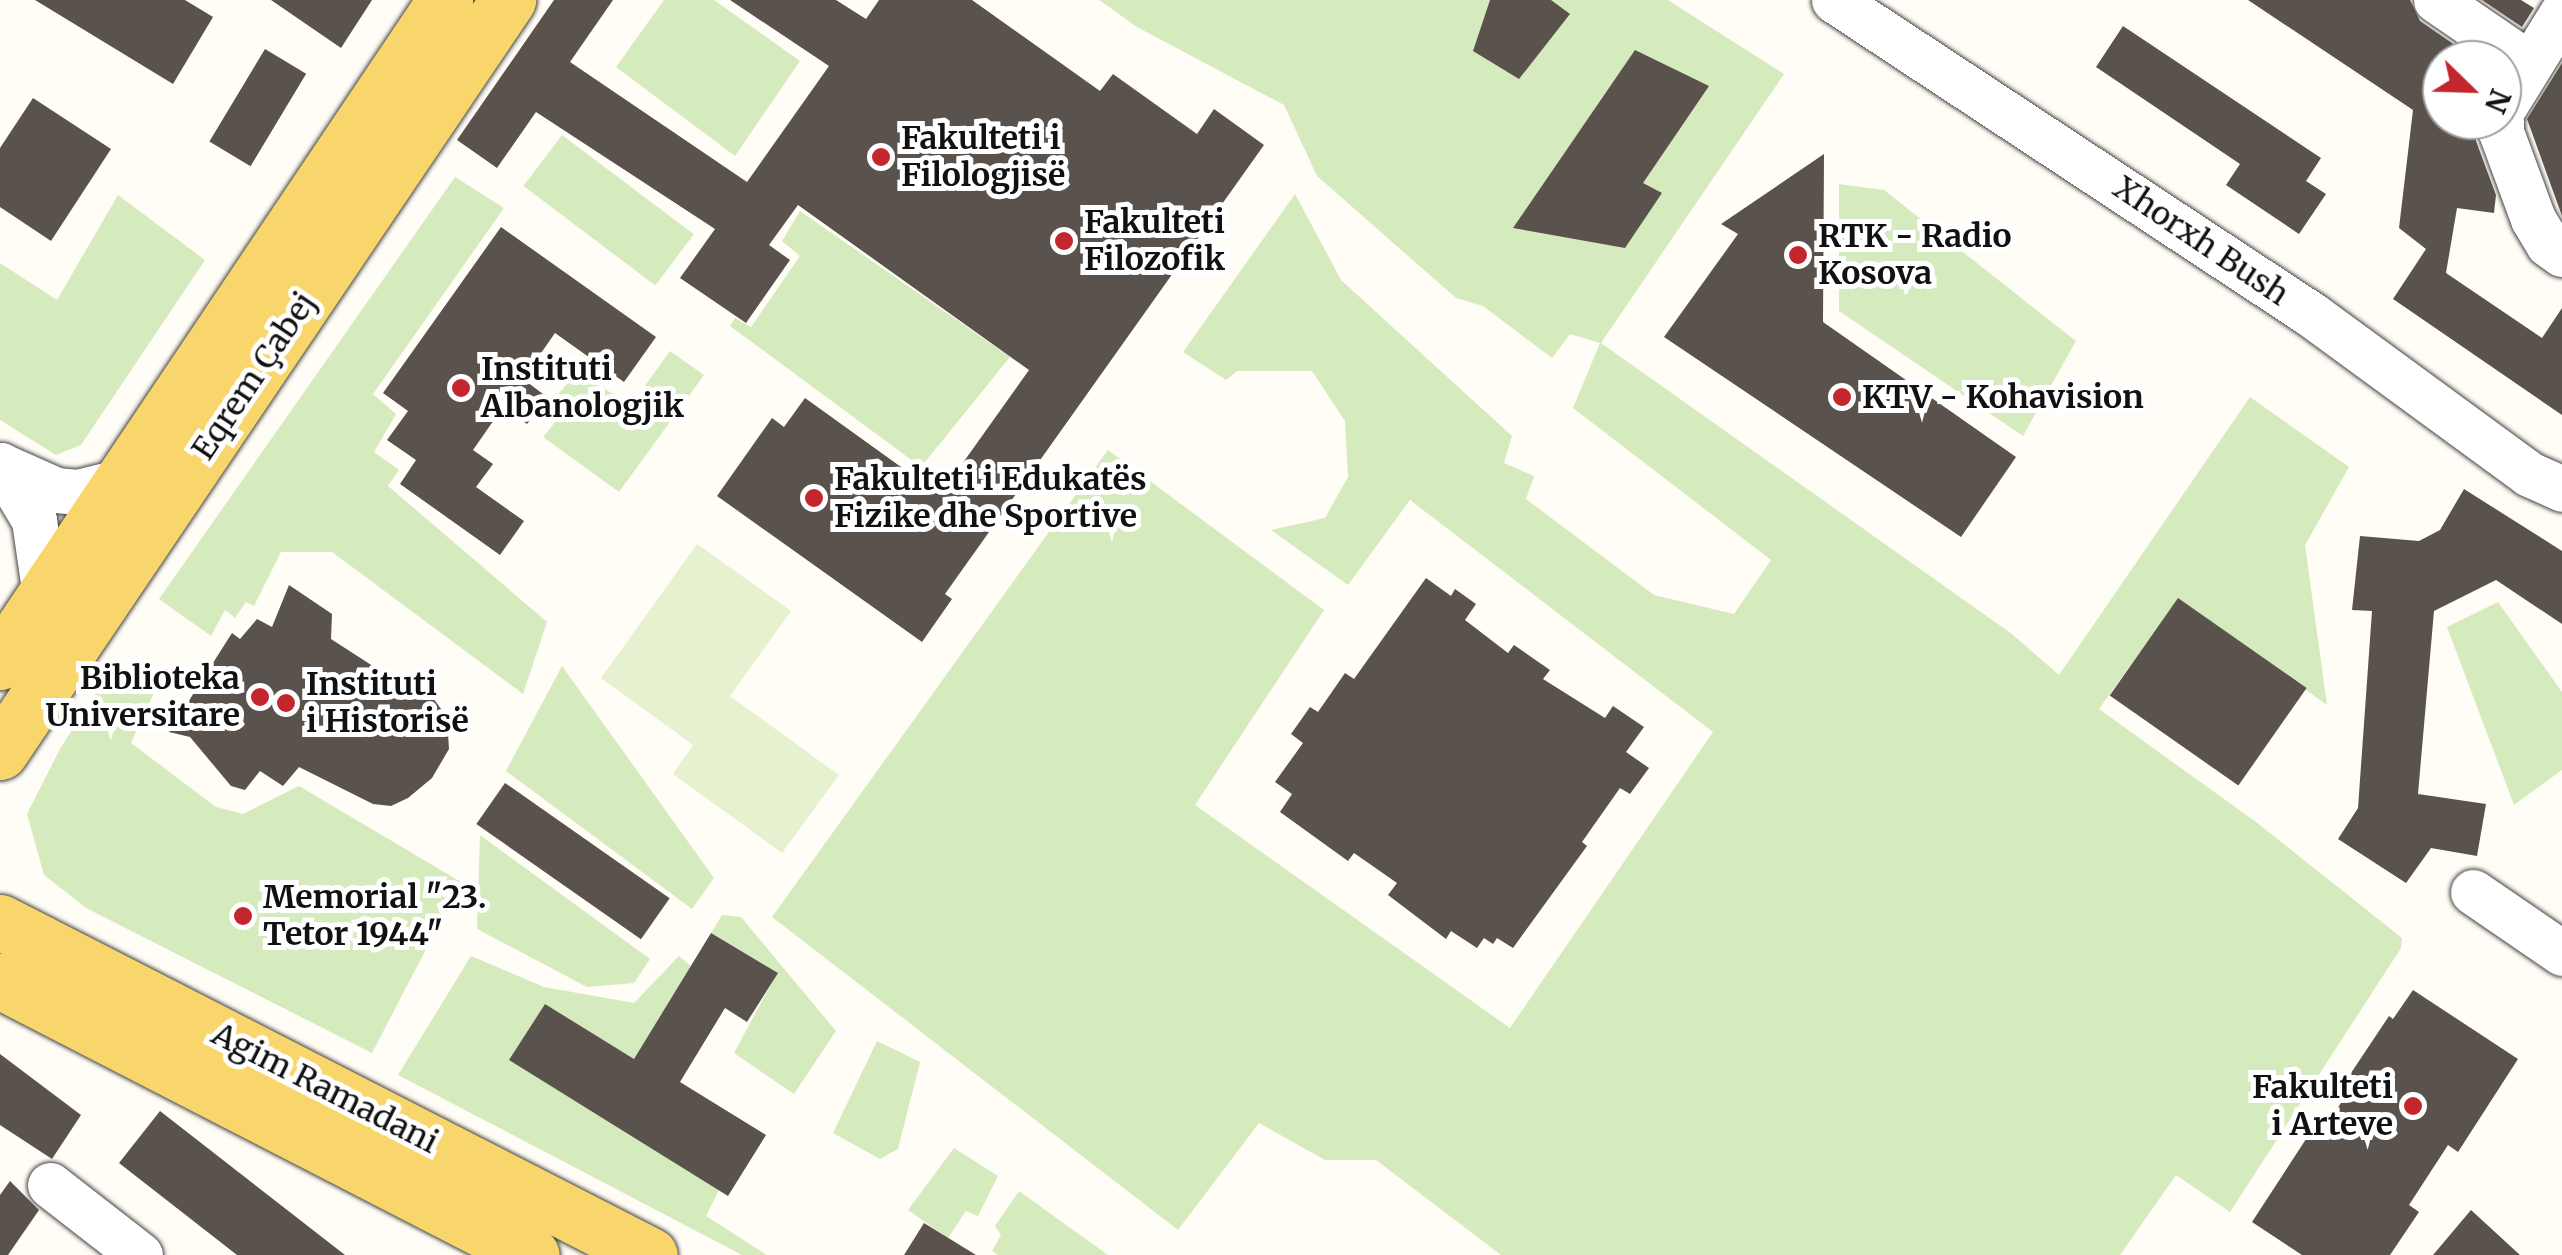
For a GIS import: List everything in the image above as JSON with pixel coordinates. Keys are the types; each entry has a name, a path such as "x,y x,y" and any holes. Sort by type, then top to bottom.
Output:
{"main road":[{"name":"Eqrem Çabej","path":"0,662 445,0"},
{"name":"Eqrem Çabej","path":"2,751 508,0"},
{"path":"0,893 74,960"},
{"name":"Agim Ramadani","path":"0,922 650,1255"},
{"name":"Agim Ramadani","path":"3,983 532,1255"}],"street":[{"name":"Xhorxh Bush","path":"1834,0 2312,315 2529,474 2562,489"},
{"path":"2436,0 2528,62"},
{"path":"2522,73 2562,14"},
{"path":"2507,140 2533,219 2548,244 2562,254"},
{"path":"0,465 56,490 77,492 122,480"},
{"path":"0,465 34,520 45,596"},
{"path":"2474,892 2562,953"},
{"path":"50,1186 140,1255"}],"green space":[{"path":"664,0 714,0 800,61 735,156 616,67"},
{"path":"1099,0 1668,0 1784,74 1601,343 2012,634 2059,675 2250,397 2349,467 2305,545 2327,705 2178,599 2099,709 2256,822 2402,938 2401,948 2230,1212 2176,1175 2120,1255 1501,1255 1376,1160 1325,1160 1259,1123 1178,1230 772,917 1108,450 1324,610 1195,805 1510,1028 1713,732 1410,500 1348,585 1271,530 1325,518 1348,477 1345,421 1312,371 1237,371 1226,380 1183,352 1295,194 1341,280 1512,436 1504,463 1534,476 1526,499 1654,595 1734,614 1771,560 1573,408 1600,343 1570,334 1552,358 1483,306 1456,298 1317,176 1284,105 1137,27"},
{"path":"562,135 694,234 655,285 523,186"},
{"path":"455,177 504,208 373,394 396,414 374,452 399,470 388,486 547,622 523,694 332,552 281,552 254,606 246,602 235,618 225,610 211,636 159,599"},
{"path":"1839,184 1884,190 2076,341 2023,436 1839,311"},
{"path":"118,195 205,260 81,445 56,455 0,420 0,263 57,300"},
{"path":"800,211 1010,357 921,467 730,326 735,318 751,327 800,256 782,241"},
{"path":"670,351 704,375 619,492 543,437 569,405 555,398 577,372 631,405"},
{"path":"697,544 791,611 730,696 839,775 782,853 673,774 693,745 601,678"},
{"path":"2498,602 2562,692 2562,770 2514,805 2447,627"},
{"path":"115,664 154,693 131,743 216,807 243,814 299,786 461,882 372,1053 86,908 44,875 27,814 61,747"},
{"path":"562,666 714,878 692,909 506,771"},
{"path":"480,835 650,959 634,983 587,987 477,929"},
{"path":"722,915 741,917 836,1031 794,1094 734,1053 777,973 711,933"},
{"path":"471,956 544,987 634,1003 679,956 691,966 634,1059 545,1004 510,1060 719,1190 706,1216 767,1255 742,1255 398,1075"},
{"path":"877,1041 920,1062 898,1149 880,1159 833,1133"},
{"path":"954,1148 998,1176 978,1216 966,1211 948,1238 908,1210"},
{"path":"1019,1191 1108,1255 998,1255 992,1251 1001,1235 995,1226"}],"building":[{"path":"35,0 185,0 213,17 173,84"},
{"path":"271,0 372,0 341,48"},
{"path":"554,0 613,0 570,62 747,182 829,66 730,0 836,0 866,19 879,0 972,0 1100,91 1113,74 1197,134 1214,109 1264,145 945,594 952,599 922,642 717,496 772,418 784,427 805,398 940,495 1029,370 798,205 769,245 790,260 746,323 680,278 715,229 536,112 497,168 457,140"},
{"path":"1490,0 1551,0 1570,14 1519,79 1473,51"},
{"path":"2248,0 2410,0 2420,21 2448,40 2422,40 2422,140 2476,140 2496,195 2494,213 2457,208 2446,273 2542,338 2562,308 2562,415 2393,299 2426,249 2399,228 2413,110"},
{"path":"2482,0 2521,0 2534,8 2522,27"},
{"path":"2123,26 2321,158 2306,181 2326,194 2299,234 2226,185 2240,164 2096,67"},
{"path":"265,49 306,74 251,166 209,142"},
{"path":"1635,50 1709,86 1643,183 1662,193 1625,248 1513,228"},
{"path":"2562,63 2562,216 2527,119"},
{"path":"33,98 111,149 51,241 0,207 0,148"},
{"name":"KTV - Kohavision","path":"1824,154 1823,322 2016,457 1961,537 1664,337 1738,234 1721,224"},
{"name":"Instituti Albanologjik","path":"501,227 656,337 624,382 555,333 523,379 547,397 527,424 503,407 473,450 493,464 476,487 524,521 500,555 400,484 416,460 387,440 408,411 383,393"},
{"path":"2464,489 2562,551 2562,624 2496,580 2434,611 2418,794 2486,804 2477,856 2431,848 2406,883 2338,839 2358,808 2372,611 2352,610 2360,536 2419,541 2440,530"},
{"path":"1426,578 1451,596 1455,589 1476,604 1465,620 1508,653 1514,645 1550,670 1543,679 1605,718 1613,706 1644,727 1626,752 1649,768 1630,794 1620,788 1582,842 1587,846 1513,948 1497,938 1493,944 1484,938 1477,948 1451,931 1446,939 1388,895 1397,883 1354,853 1348,861 1280,812 1292,794 1275,782 1303,743 1291,734 1310,707 1318,712 1345,673 1354,679"},
{"name":"Biblioteka Universitare","path":"289,585 332,614 331,639 396,681 411,681 430,694 447,717 449,749 432,778 408,798 391,806 373,804 299,767 283,786 260,771 245,790 231,786 190,737 169,732 232,633 240,639 257,619 272,627"},
{"path":"2178,598 2307,688 2238,786 2110,695"},
{"path":"505,783 670,898 641,939 476,824"},
{"path":"711,933 778,973 747,1022 725,1008 680,1082 766,1135 728,1196 509,1060 545,1004 634,1059"},
{"name":"Fakulteti i Arteve","path":"2413,990 2518,1059 2458,1152 2448,1145 2409,1205 2419,1212 2390,1255 2302,1255 2252,1222 2310,1133 2318,1138 2356,1080 2349,1076 2389,1016 2393,1019"},
{"path":"0,1054 81,1115 52,1159 0,1125"},
{"path":"160,1111 345,1255 237,1255 119,1163"},
{"path":"10,1181 39,1210 8,1255 0,1255 0,1195"},
{"path":"2471,1210 2520,1255 2433,1255"},
{"path":"924,1223 976,1255 904,1255"}],"place":[{"name":"Fakulteti i Filologjisë","path":"881,157"},
{"name":"Fakulteti Filozofik","path":"1064,241"},
{"name":"RTK - Radio Kosova","path":"1798,255"},
{"name":"Instituti Albanologjik","path":"461,388"},
{"name":"KTV - Kohavision","path":"1842,397"},
{"name":"Fakulteti i Edukatës Fizike dhe Sportive","path":"814,498"},
{"name":"Biblioteka Universitare","path":"260,697"},
{"name":"Instituti i Historisë","path":"286,703"},
{"name":"Memorial \"23. Tetor 1944\"","path":"243,916"},
{"name":"Fakulteti i Arteve","path":"2413,1106"}]}
